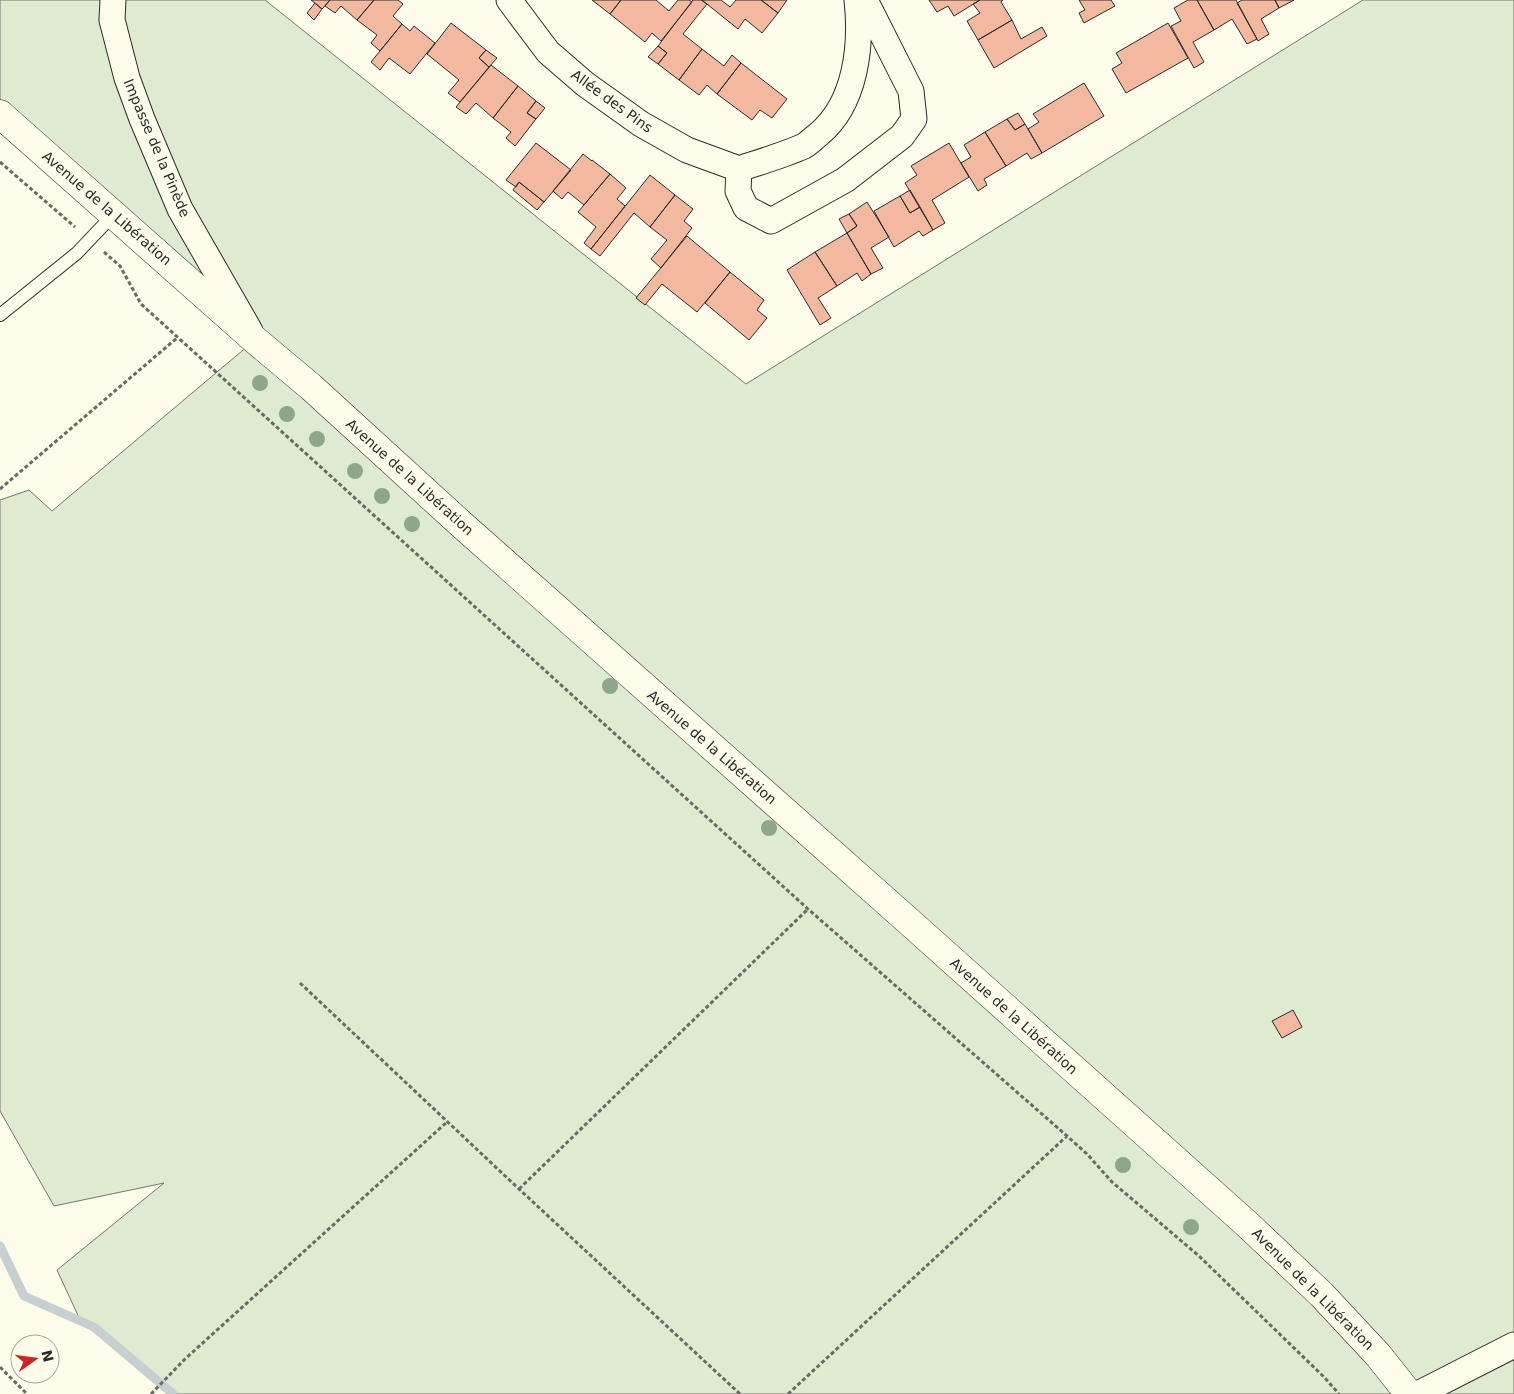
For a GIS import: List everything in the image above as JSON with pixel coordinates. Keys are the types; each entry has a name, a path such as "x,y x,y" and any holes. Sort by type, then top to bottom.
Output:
{"main road":[{"name":"Avenue de la Libération","path":"0,114 255,340 311,387 461,524 1248,1225 1322,1295 1378,1355 1409,1394"}],"street":[{"name":"Impasse de la Pinède","path":"113,0 112,20 127,78 142,119 180,209 255,340"},
{"name":"Allée des Pins","path":"509,0 548,52 585,84 641,124 688,150 739,169"},
{"path":"857,0 859,44 853,74 844,100 829,125 805,145 739,169 738,191 746,208 771,221 845,180 902,136 914,118 911,91 865,0"},
{"path":"1418,1394 1514,1345"}],"lane":[{"path":"0,315 77,253 114,214"}],"path":[{"path":"0,162 120,266 140,304 808,909 1068,1136 1112,1182 1199,1256 1324,1377 1339,1394"},
{"path":"0,489 177,338"},
{"path":"519,1190 808,909"},
{"path":"300,983 519,1190 740,1394"},
{"path":"151,1394 185,1359 447,1122"},
{"path":"788,1394 1068,1136"},
{"path":"0,1367 27,1394"}],"green space":[{"path":"0,0 265,0 746,384 1363,0 1514,0 1514,1394 177,1394 81,1322 57,1270 164,1183 54,1206 0,1111 0,500 29,490 52,511 255,340 0,114"}],"building":[{"path":"311,0 330,0 322,9"},
{"path":"330,0 374,0 357,20 341,6 335,13 325,6"},
{"path":"374,0 398,0 403,4 393,16 402,24 380,51 371,43 377,35 357,20"},
{"path":"592,0 621,0 610,14"},
{"path":"621,0 656,0 669,11 678,0 689,0 692,2 661,41 652,33 645,42 610,14"},
{"path":"693,0 701,0 707,4 683,34 702,49 679,80 658,64 667,53 658,46"},
{"path":"702,0 721,0 730,7 736,0 761,0 778,13 762,33 745,19 738,29"},
{"path":"761,0 787,0 778,13"},
{"path":"929,0 980,0 954,16 948,6 937,12"},
{"path":"980,0 1003,0 1001,2 1012,20 978,40 967,21 980,13 973,4"},
{"path":"1079,0 1111,0 1115,6 1084,23 1079,13 1085,10"},
{"path":"1188,0 1197,0 1214,30 1193,42 1204,62 1194,68 1171,26 1181,21 1174,8"},
{"path":"1197,0 1236,0 1257,39 1247,44 1232,19 1214,30"},
{"path":"1242,0 1275,0 1279,8 1261,19 1269,34 1258,41 1237,3"},
{"path":"1275,0 1294,0 1279,8"},
{"path":"315,3 322,9 314,20 307,13"},
{"path":"1012,20 1021,39 1042,27 1047,36 994,68 978,40"},
{"path":"451,23 486,50 479,58 489,67 460,102 448,93 459,80 427,54"},
{"path":"1168,23 1188,58 1126,93 1112,69 1122,63 1116,53"},
{"path":"402,24 410,31 414,26 435,43 410,74 389,58 380,70 371,62"},
{"path":"658,46 667,53 658,64 648,57"},
{"path":"702,49 724,66 732,55 741,63 717,94 707,85 699,95 679,80"},
{"path":"486,50 497,58 489,67 479,58"},
{"path":"741,63 787,99 772,118 760,110 752,120 717,94"},
{"path":"491,65 518,86 493,118 476,103 466,114 456,107"},
{"path":"1084,83 1104,116 1042,153 1028,129 1039,122 1033,114"},
{"path":"518,86 536,101 527,113 536,119 515,146 506,138 511,132 493,118"},
{"path":"536,101 545,108 536,119 527,113"},
{"path":"1018,113 1025,124 1015,130 1007,119"},
{"path":"1007,119 1015,130 1025,124 1042,153 1031,159 1027,153 1006,166 985,132"},
{"path":"985,132 1006,166 984,179 987,185 978,191 961,163 971,157 964,145"},
{"path":"536,143 571,170 544,202 519,182 516,187 506,180"},
{"path":"949,143 969,177 932,200 945,223 933,230 905,183 917,175 911,166"},
{"path":"583,154 610,174 584,205 568,192 562,199 553,191"},
{"path":"610,174 626,188 617,199 625,206 591,249 584,243 596,227 578,212"},
{"path":"650,175 675,195 650,227 634,213 600,256 591,249"},
{"path":"519,182 544,202 537,210 513,190"},
{"path":"910,190 920,207 910,213 900,196"},
{"path":"675,195 693,209 684,221 692,228 661,268 651,259 667,240 650,227"},
{"path":"900,196 910,213 920,207 933,230 923,236 919,231 894,247 874,211"},
{"path":"867,202 889,237 871,248 883,268 871,274 847,233 857,226 849,214"},
{"path":"849,214 857,226 847,233 839,219"},
{"path":"847,233 871,274 862,281 857,273 837,286 815,252"},
{"path":"687,236 730,272 697,312 662,284 645,305 636,298"},
{"path":"815,252 837,286 818,298 831,318 820,325 787,270"},
{"path":"730,272 764,300 757,310 767,318 749,340 705,303"},
{"path":"1293,1010 1302,1027 1282,1038 1272,1021"}],"waterway":[{"path":"0,1246 24,1296 94,1327 173,1394"}]}
